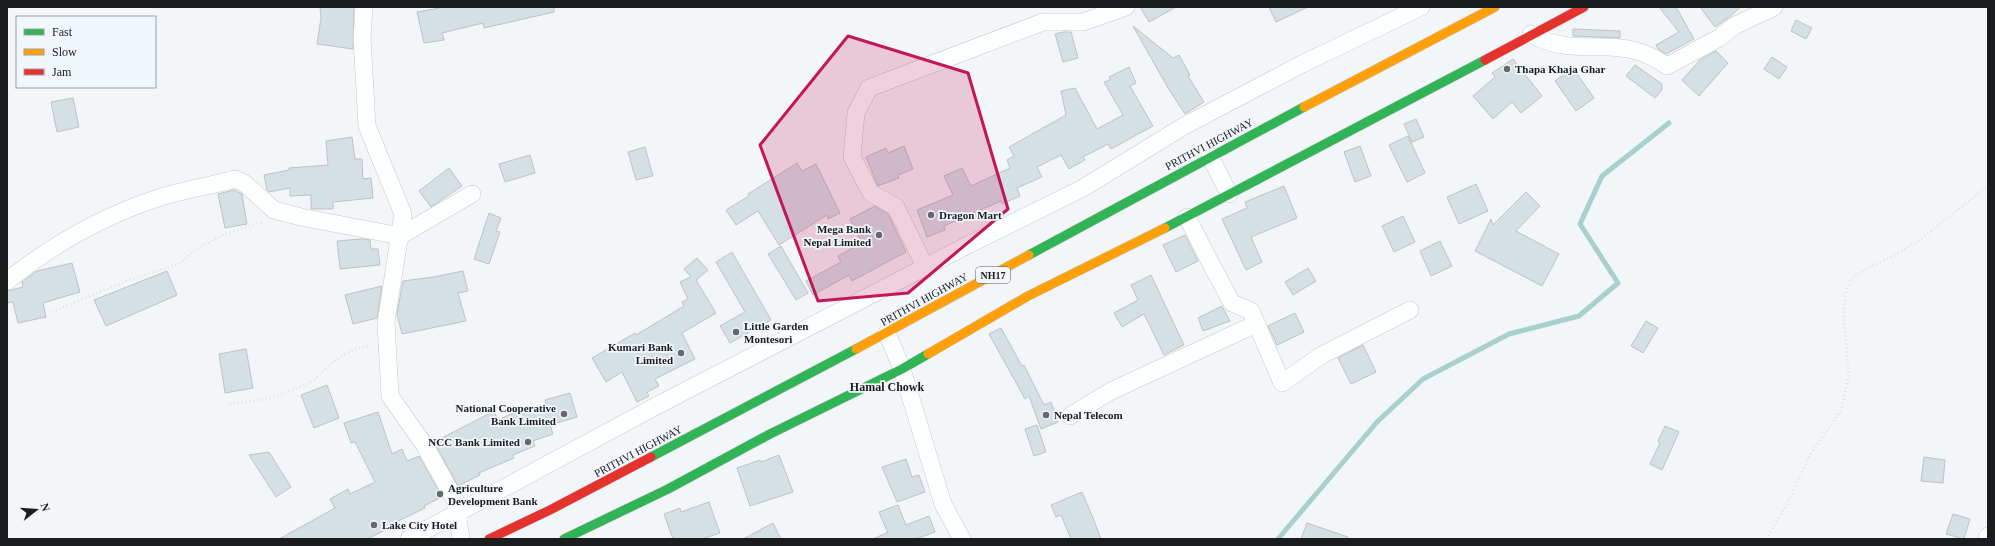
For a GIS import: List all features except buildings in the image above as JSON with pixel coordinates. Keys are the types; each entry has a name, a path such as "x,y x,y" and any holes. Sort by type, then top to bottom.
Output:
{"main road":[{"name":"PRITHVI HIGHWAY","path":"489,539 550,510 887,334 1210,156 1495,7"},
{"path":"564,539 668,489 770,434 902,369 1028,296 1187,217 1584,7"}],"street":[{"path":"926,267 896,207 871,193 852,157 856,113 869,88 1043,22 1083,22 1126,7"},
{"path":"409,539 658,405 1083,188 1184,126 1302,64 1421,7"},
{"path":"1531,34 1559,46 1626,49 1640,52 1667,66 1719,38 1734,26 1774,7"},
{"path":"368,8 362,38 367,126 403,214 386,322 390,396 425,446 455,500 461,539"},
{"path":"1210,156 1229,194"},
{"path":"7,281 38,256 89,227 158,198 235,179 244,183 274,210 301,217 400,236 472,194"},
{"path":"1187,217 1232,303 1251,311 1282,383 1322,355 1410,310"},
{"path":"1070,416 1111,390 1256,324"},
{"path":"887,334 902,369 943,504 962,539"}],"path":[{"path":"1766,539 1788,502 1809,457 1841,410 1849,376 1844,320 1845,296 1850,279 1917,242 1988,186"},
{"path":"52,312 124,282 179,264 198,248 223,235 266,222"},
{"path":"230,404 267,399 306,385 340,357 353,350 369,345 388,346"}],"highlighted area":[{"path":"848,36 968,73 1008,209 908,293 818,301 760,145"}],"waterway":[{"path":"1278,539 1377,422 1423,379 1509,334 1579,316 1618,283 1580,224 1602,176 1669,123"}],"traffic: fast":[{"path":"1165,228 1485,60"},
{"path":"1029,255 1304,107"},
{"path":"651,457 856,349"},
{"path":"564,539 668,489 770,434 902,369 928,354"}],"traffic: slow":[{"path":"1304,107 1495,7"},
{"path":"928,354 1028,296 1165,228"},
{"path":"856,349 1029,255"}],"traffic: jam":[{"path":"1485,60 1584,7"},
{"path":"489,539 550,510 651,457"}],"place":[{"name":"Thapa Khaja Ghar","path":"1507,69"},
{"name":"Dragon Mart","path":"931,215"},
{"name":"Mega Bank Nepal Limited","path":"879,235"},
{"name":"Little Garden Montesori","path":"736,332"},
{"name":"Kumari Bank Limited","path":"681,353"},
{"name":"National Cooperative Bank Limited","path":"564,414"},
{"name":"Nepal Telecom","path":"1046,415"},
{"name":"NCC Bank Limited","path":"528,442"},
{"name":"Agriculture Development Bank","path":"440,494"},
{"name":"Lake City Hotel","path":"374,525"}],"district":[{"name":"Hamal Chowk","path":"887,387"}]}
